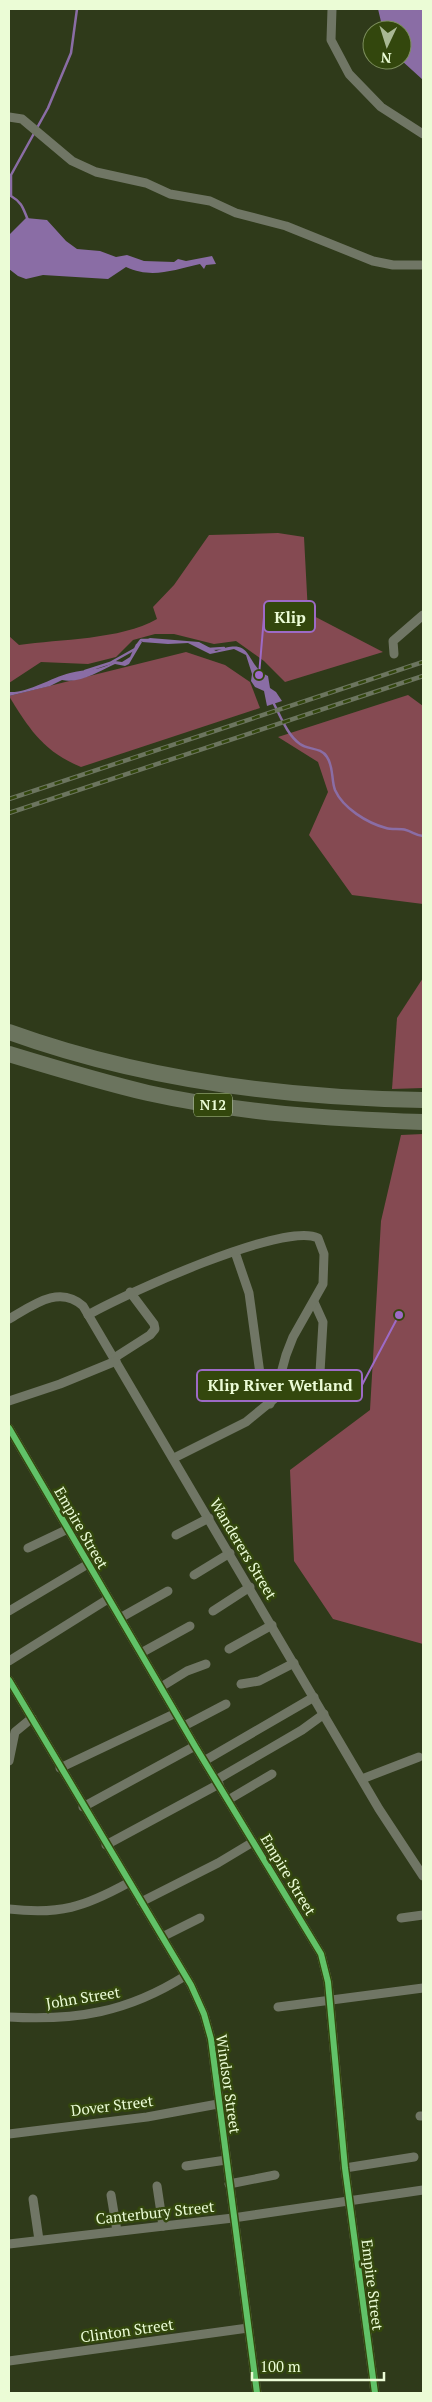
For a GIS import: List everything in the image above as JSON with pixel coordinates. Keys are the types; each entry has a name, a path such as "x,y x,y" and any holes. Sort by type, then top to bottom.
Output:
{"highway":[{"name":"N12","path":"9,1032 74,1053 216,1084 351,1099 423,1100"},
{"name":"N12","path":"9,1054 148,1093 212,1104 346,1119 423,1122"}],"street":[{"path":"332,9 331,40 349,74 381,107 423,134"},
{"path":"9,117 22,119 72,161 96,172 146,183 170,194 210,201 236,213 286,226 373,261 392,265 423,265"},
{"path":"394,654 393,641 423,615"},
{"path":"88,1315 130,1292 179,1271 235,1252 302,1235 318,1238 324,1254 323,1284 286,1355 274,1399 270,1404 233,1430 174,1458"},
{"path":"235,1252 249,1293 261,1381 270,1404"},
{"path":"9,1400 60,1384 115,1359 150,1335 155,1329 154,1324 130,1292"},
{"name":"Wanderers Street","path":"9,1319 43,1300 58,1296 66,1296 78,1301 174,1458 379,1809 423,1876"},
{"path":"314,1302 323,1322 319,1389"},
{"name":"Empire Street","path":"9,1428 195,1746 321,1954 326,1970 330,1999 345,2168 375,2393"},
{"path":"176,1535 209,1518"},
{"path":"28,1548 68,1529"},
{"path":"194,1575 230,1553"},
{"path":"9,1611 88,1564"},
{"path":"213,1611 250,1587"},
{"path":"120,1618 168,1591"},
{"path":"9,1660 108,1599"},
{"path":"229,1649 272,1625"},
{"path":"141,1653 190,1626"},
{"path":"240,1684 259,1681 294,1663"},
{"path":"161,1687 187,1671 206,1664"},
{"name":"Windsor Street","path":"9,1680 82,1807 199,2001 208,2028 257,2393"},
{"path":"204,1761 314,1697"},
{"path":"184,1726 226,1704"},
{"path":"60,1768 176,1713"},
{"path":"106,1845 217,1782 324,1714"},
{"path":"9,1761 15,1732 32,1718"},
{"path":"82,1807 195,1746"},
{"path":"362,1779 419,1756"},
{"path":"228,1800 272,1774"},
{"path":"141,1902 218,1863 253,1842"},
{"path":"414,1860 423,1856"},
{"path":"9,1909 36,1912 65,1910 96,1900 128,1883"},
{"path":"401,1918 423,1915"},
{"path":"162,1937 200,1918"},
{"name":"John Street","path":"9,2017 60,2018 115,2009 148,1997 185,1976"},
{"path":"278,2007 423,1988"},
{"name":"Dover Street","path":"9,2134 147,2117 218,2104"},
{"path":"345,2168 414,2157"},
{"path":"186,2166 226,2160"},
{"path":"229,2184 276,2175"},
{"path":"157,2186 163,2226"},
{"name":"Canterbury Street","path":"9,2244 233,2218 423,2190"},
{"path":"112,2195 117,2232"},
{"path":"33,2199 39,2240"},
{"name":"Clinton Street","path":"9,2361 248,2328"}],"shaded area":[{"path":"378,9 423,9 423,80 412,70 412,20 381,20"},
{"path":"26,218 47,220 66,241 77,249 100,251 116,257 127,255 144,261 174,262 178,259 186,261 212,256 216,264 206,265 204,269 200,264 154,273 136,271 126,267 108,279 43,275 26,279 9,269 9,235"},
{"path":"278,533 304,537 308,613 383,652 285,682 264,661 236,641 214,644 174,634 155,634 133,640 116,657 88,664 41,662 9,683 9,636 19,645 90,638 142,626 157,619 153,607 174,585 209,535"},
{"path":"150,638 199,642 216,651 228,647 243,649 248,653 260,671 268,676 270,688 276,692 282,701 267,706 264,691 255,687 251,681 252,674 246,655 234,649 210,654 188,643 142,642 129,664 125,666 115,664 82,679 62,680 50,686 9,696 9,692 32,688 62,675 99,668 115,661 122,662 130,657 136,644"},
{"path":"186,652 225,665 250,682 260,708 81,767 47,747 23,719 9,696"},
{"path":"408,695 423,706 423,904 352,895 309,835 328,792 318,762 278,737"},
{"path":"423,978 423,1088 392,1089 397,1018"},
{"path":"423,1134 423,1644 333,1619 294,1561 290,1470 370,1410 381,1221 401,1135"}],"waterway":[{"path":"28,220 24,209 11,196 11,175 48,108 71,53 77,9"},
{"path":"138,644 141,640 148,640"},
{"path":"209,649 224,648"},
{"path":"85,671 110,663 135,649"},
{"path":"273,702 284,724 295,740 303,746 318,750 327,757 331,765 335,790 350,809 364,819 379,826 388,829 404,829 423,836"}],"railway":[{"path":"9,799 423,662"},
{"path":"9,813 423,676"}],"cycle path":[{"path":"9,1428 195,1746 321,1954 328,1982 345,2168 375,2393"},
{"path":"9,1680 191,1985 204,2014 211,2039 257,2393"}],"place":[{"name":"Klip","path":"259,675"},
{"name":"Klip River Wetland","path":"399,1315"}]}
